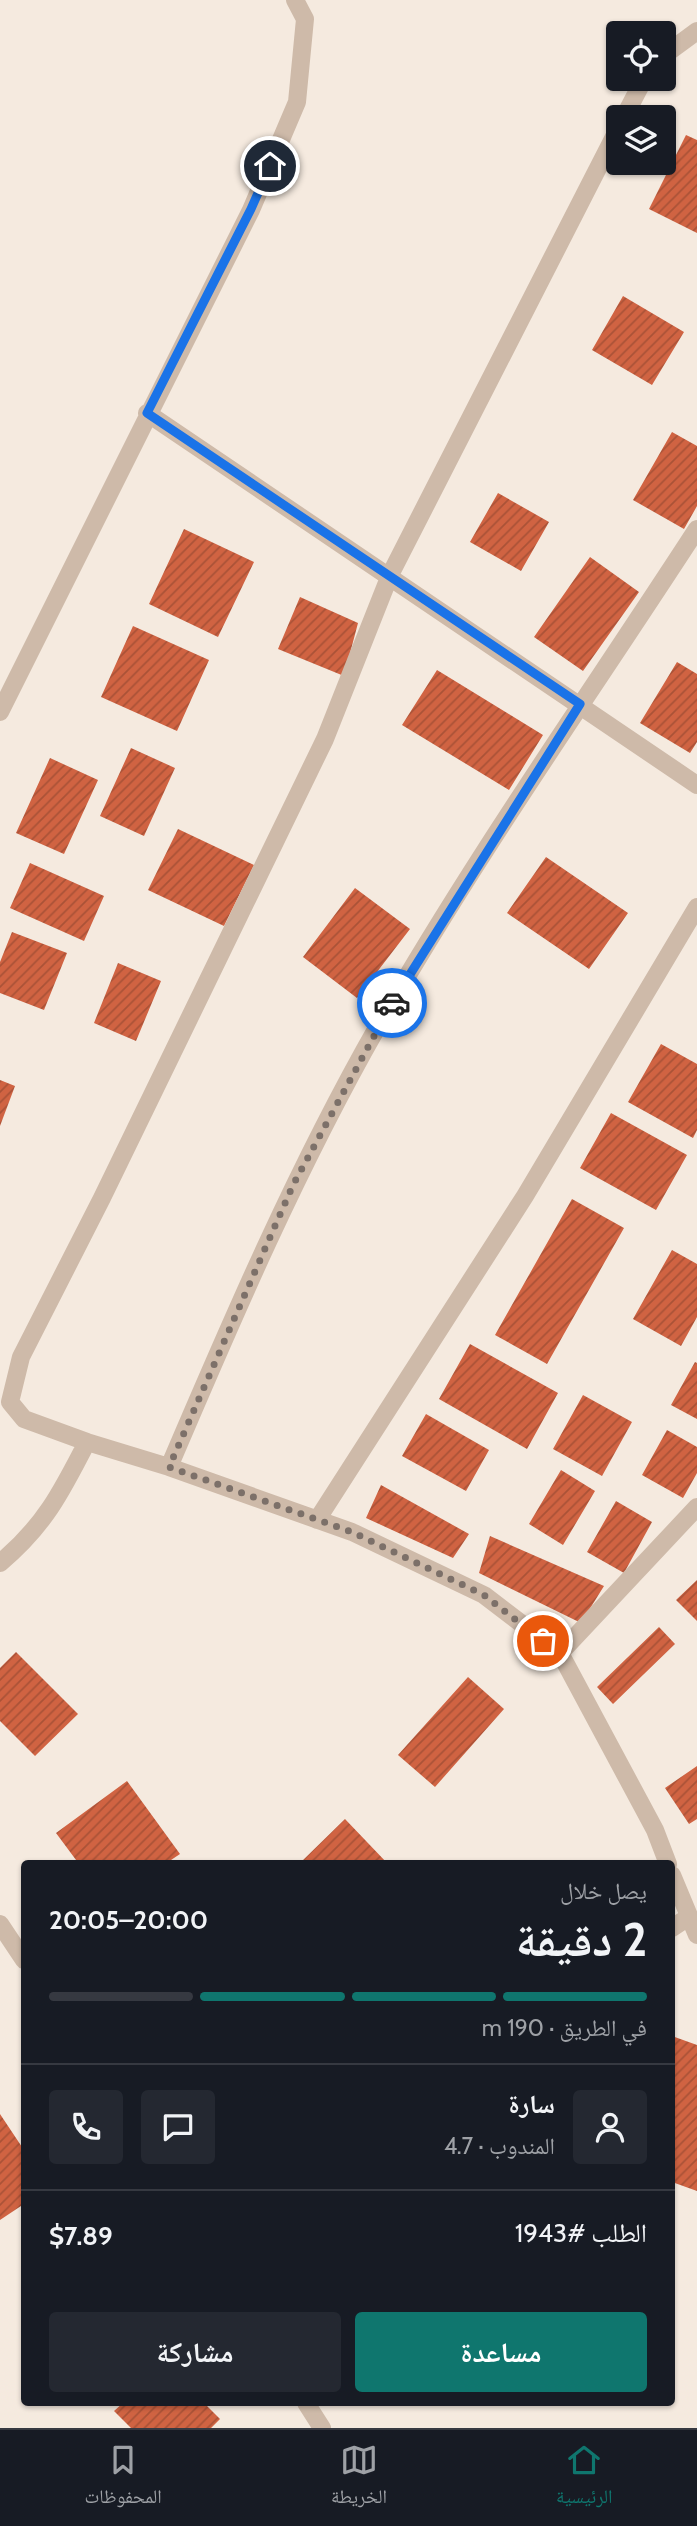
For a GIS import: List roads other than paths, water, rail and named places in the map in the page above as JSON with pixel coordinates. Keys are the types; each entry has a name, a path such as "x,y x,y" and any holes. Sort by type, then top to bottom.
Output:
{"street":[{"path":"0,712 251,209 297,102 306,19 295,0"},
{"path":"676,46 697,31"},
{"path":"606,153 390,575 313,764 21,1357 10,1402 24,1419 352,1532 484,1595 560,1653 656,1830 667,1860"},
{"path":"147,413 697,785"},
{"path":"169,1467 293,1185 351,1076 429,940 580,704 697,528"},
{"path":"317,1520 525,1196 697,907"},
{"path":"0,1563 35,1532 60,1495 86,1442"},
{"path":"560,1653 697,1507"},
{"path":"675,1884 687,1918 697,1935"},
{"path":"675,1926 687,1918"},
{"path":"0,1924 21,1955"},
{"path":"308,2406 322,2428"}]}
